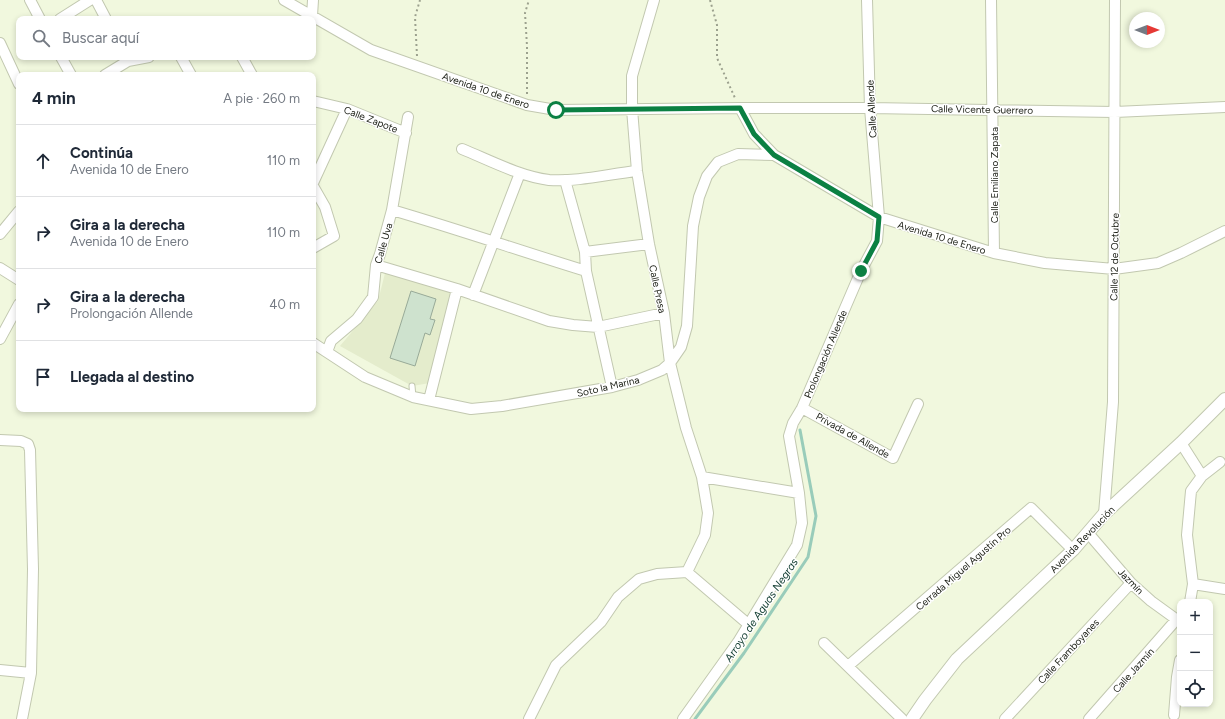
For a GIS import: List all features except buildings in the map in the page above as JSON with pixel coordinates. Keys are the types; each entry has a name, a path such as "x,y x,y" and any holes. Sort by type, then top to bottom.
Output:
{"street":[{"path":"30,0 38,16"},
{"path":"65,16 90,0"},
{"path":"96,0 104,16"},
{"name":"Avenida 10 de Enero","path":"284,0 312,16"},
{"path":"312,16 313,0"},
{"name":"Calle Presa","path":"654,0 632,76 632,109 637,171 649,244 664,313 670,363 686,428 702,477 708,513 705,536 687,572"},
{"name":"Calle Allende","path":"867,0 870,108 879,217"},
{"name":"Calle Emiliano Zapata","path":"991,0 994,109 994,253"},
{"name":"Calle 12 de Octubre","path":"1104,514 1113,402 1115,0"},
{"name":"Avenida 10 de Enero","path":"316,18 371,50 526,105 556,110 740,108 754,134 774,155 879,217 994,253 1045,263 1114,268 1158,263 1225,231"},
{"path":"0,43 16,78"},
{"path":"63,60 69,72"},
{"path":"109,72 126,60"},
{"path":"182,60 188,72"},
{"path":"244,60 250,72"},
{"name":"Calle Zapote","path":"316,102 347,109 406,133"},
{"name":"Calle Vicente Guerrero","path":"740,108 994,109 1115,112 1225,107"},
{"path":"316,178 347,109"},
{"name":"Calle Uva","path":"327,352 331,341 357,319 373,297 376,265 392,210 408,117"},
{"path":"462,149 520,173 547,179 565,180 637,171"},
{"name":"Soto la Marina","path":"316,345 365,377 412,397 471,409 502,406 612,387 638,380 662,370 670,363 681,347 687,326 693,226 707,176 718,162 738,154 774,155"},
{"path":"473,295 520,173"},
{"path":"565,180 585,252 586,271 612,387"},
{"path":"316,190 325,207 334,236 316,246"},
{"path":"392,210 465,231 494,242 586,271"},
{"path":"0,234 16,215"},
{"name":"Prolongación Allende","path":"683,719 738,642 797,545 802,523 799,493 789,436 793,423 802,408 861,271 877,241 879,217"},
{"path":"585,252 649,244"},
{"path":"376,265 457,289 549,321 598,327 664,313"},
{"path":"0,268 16,278"},
{"path":"429,400 457,289"},
{"path":"0,339 16,310"},
{"name":"Avenida Revolución","path":"912,719 957,659 1073,550 1104,514 1181,443 1225,399"},
{"name":"Privada de Allende","path":"802,408 893,458 918,404"},
{"path":"0,440 21,441 28,444 30,450 33,569 31,673 22,719"},
{"path":"1181,443 1202,476"},
{"path":"1190,599 1193,584 1187,535 1191,491 1202,476 1220,462"},
{"path":"702,477 799,493"},
{"name":"Cerrada Miguel Agustín Pro","path":"848,666 1031,508 1073,550"},
{"name":"Jazmín","path":"1088,533 1131,583 1151,601 1177,620"},
{"path":"529,719 556,665 601,622 618,597 638,579 657,574 687,572 748,624"},
{"name":"Calle Framboyanes","path":"1005,719 1131,583"},
{"path":"1193,584 1225,589"},
{"name":"Calle Jazmín","path":"1089,719 1177,622"},
{"path":"824,643 902,719"},
{"path":"0,670 31,673"},
{"path":"1174,715 1178,671"}],"lane":[{"path":"412,386 412,397"}],"path":[{"path":"418,67 415,17 420,0"},
{"path":"526,105 527,46 525,13 529,0"},
{"path":"710,0 717,26 717,58 740,108"}],"shaded area":[{"path":"386,269 456,294 430,383 412,386 340,346 378,301"}],"waterway":[{"name":"Arroyo de Aguas Negras","path":"695,719 744,653 808,557 816,516 800,430"}],"route":[{"path":"556,110 740,108 754,134 774,155 879,217 877,241 861,271"}]}
